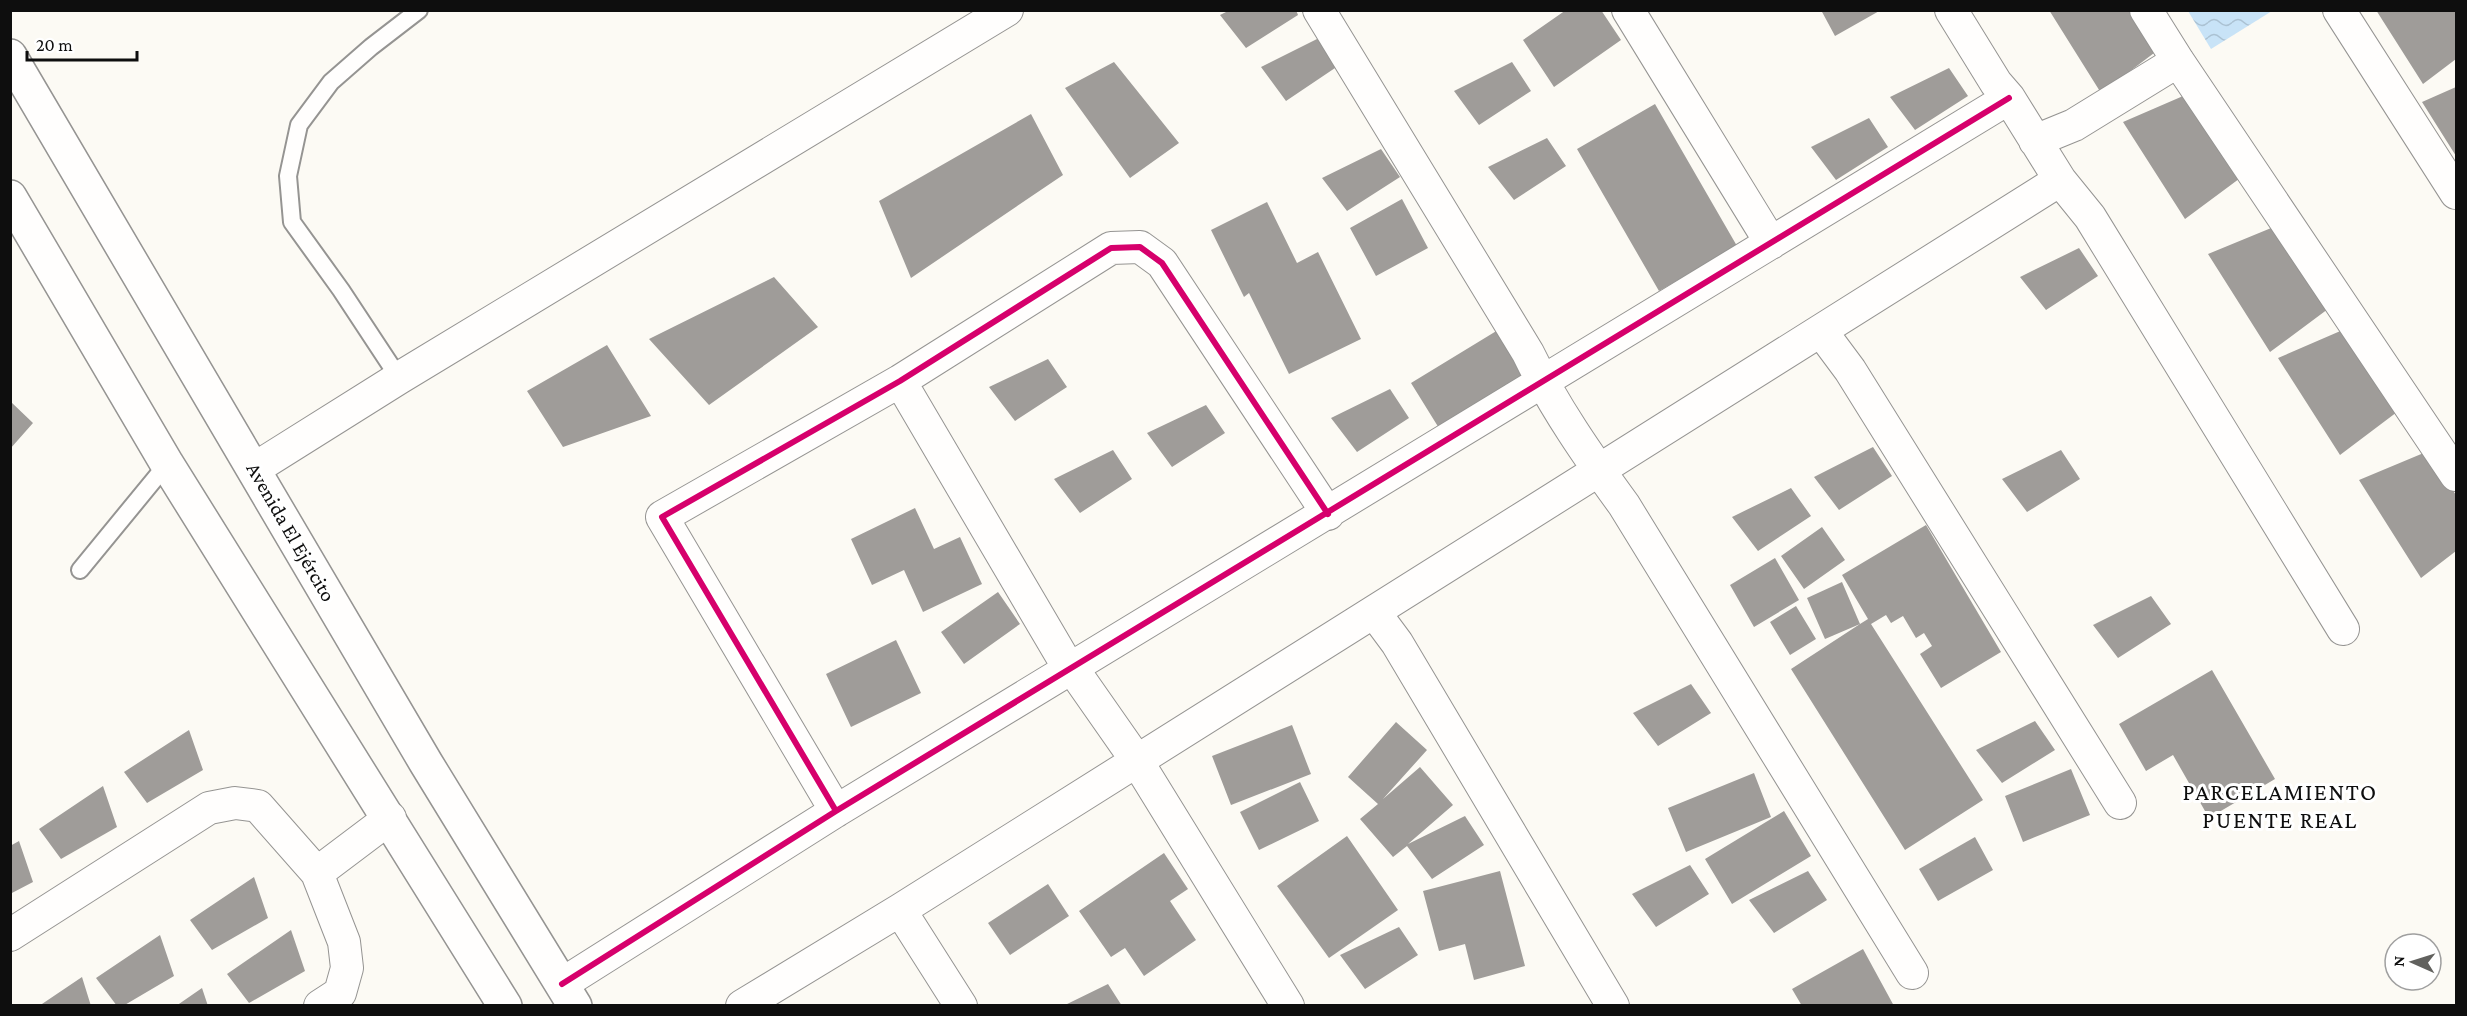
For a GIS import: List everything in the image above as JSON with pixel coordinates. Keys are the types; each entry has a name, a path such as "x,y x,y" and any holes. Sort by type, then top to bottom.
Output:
{"street":[{"path":"254,469 399,378 1006,10"},
{"path":"1320,10 1528,353 1542,382 1624,506 1912,973"},
{"path":"1628,10 1771,243"},
{"path":"1951,10 1995,83 2009,98 2060,180 2090,218 2343,629"},
{"path":"2146,10 2457,476"},
{"path":"2338,10 2457,194"},
{"name":"Avenida El Ejército","path":"10,56 426,763 568,995"},
{"path":"2035,141 2074,125 2178,61"},
{"path":"568,995 836,811 2009,98"},
{"path":"742,1005 900,910 2060,180"},
{"path":"10,197 167,464 505,1005"},
{"path":"836,811 662,517 900,381 1111,248 1140,246 1162,263 1328,514"},
{"path":"1821,331 1850,370 2120,803"},
{"path":"900,381 1064,660 1137,761 1288,1005"},
{"path":"1374,612 1397,643 1613,1005"},
{"path":"10,935 208,808 235,803 258,806 317,873 345,942 347,968 340,993 320,1005"},
{"path":"317,873 390,818"},
{"path":"900,910 961,1005"}],"lane":[{"path":"399,378 341,290 292,222 288,176 299,125 331,82 419,10"},
{"path":"80,570 167,464"}],"water":[{"path":"2188,11 2272,11 2211,49"}],"building":[{"path":"1230,10 1296,10 1298,15 1246,48 1220,15"},
{"path":"1566,10 1601,10 1621,40 1554,87 1523,40"},
{"path":"1821,10 1881,10 1835,36"},
{"path":"2049,10 2137,10 2162,47 2101,93"},
{"path":"2376,10 2456,10 2456,59 2423,84"},
{"path":"1319,38 1338,66 1286,101 1261,67"},
{"path":"1114,62 1179,143 1130,178 1065,88"},
{"path":"1512,62 1531,91 1479,125 1454,91"},
{"path":"1949,68 1968,96 1915,130 1890,97"},
{"path":"2456,87 2456,156 2422,102"},
{"path":"2190,93 2247,173 2185,219 2123,122"},
{"path":"1655,104 1737,246 1659,291 1577,149"},
{"path":"1031,114 1063,175 911,278 879,201"},
{"path":"1869,118 1888,147 1836,180 1811,147"},
{"path":"1547,138 1566,166 1514,200 1488,167"},
{"path":"1381,149 1400,177 1347,211 1322,178"},
{"path":"1402,199 1428,248 1376,276 1350,228"},
{"path":"1267,202 1297,263 1318,252 1361,339 1289,374 1249,293 1244,297 1211,230"},
{"path":"2276,226 2332,306 2270,352 2208,254"},
{"path":"2079,248 2098,276 2046,310 2020,277"},
{"path":"774,277 818,327 709,405 649,339"},
{"path":"2345,329 2401,409 2340,455 2278,358"},
{"path":"1498,330 1528,378 1442,433 1411,383"},
{"path":"607,345 651,416 563,447 527,391"},
{"path":"1048,359 1067,387 1015,421 989,387"},
{"path":"1390,389 1409,418 1357,452 1331,418"},
{"path":"10,401 33,423 10,449"},
{"path":"1206,405 1225,433 1172,467 1147,433"},
{"path":"1873,447 1892,476 1839,510 1814,477"},
{"path":"1113,450 1132,479 1080,513 1054,479"},
{"path":"2061,450 2080,479 2027,512 2002,479"},
{"path":"2426,452 2456,495 2456,551 2421,578 2359,480"},
{"path":"1791,488 1811,516 1758,551 1732,517"},
{"path":"915,508 934,549 960,537 982,584 923,612 904,570 872,585 851,539"},
{"path":"1926,525 2001,652 1941,688 1920,654 1932,646 1924,633 1916,638 1903,616 1891,623 1886,615 1871,624 1983,800 1905,850 1791,669 1868,619 1842,575"},
{"path":"1822,527 1845,560 1804,589 1781,556"},
{"path":"1775,558 1799,600 1754,627 1730,585"},
{"path":"1842,582 1860,624 1825,639 1807,598"},
{"path":"998,592 1020,624 964,664 941,632"},
{"path":"2151,596 2171,624 2118,658 2093,625"},
{"path":"1796,606 1816,639 1790,655 1770,622"},
{"path":"896,640 921,693 851,727 826,674"},
{"path":"2212,670 2275,779 2209,818 2173,755 2146,771 2119,724"},
{"path":"1691,684 1711,713 1658,746 1633,713"},
{"path":"2035,721 2055,750 2002,783 1976,750"},
{"path":"1396,722 1427,750 1383,799 1420,767 1453,805 1408,844 1465,816 1484,845 1432,879 1407,846 1393,857 1360,819 1378,804 1348,777"},
{"path":"1292,725 1311,774 1231,805 1212,756"},
{"path":"189,730 203,770 147,803 124,772"},
{"path":"2071,769 2090,815 2023,842 2005,796"},
{"path":"1754,773 1771,817 1686,852 1668,808"},
{"path":"1300,782 1319,821 1259,850 1240,812"},
{"path":"103,786 117,827 61,859 39,829"},
{"path":"1784,811 1811,856 1732,904 1705,859"},
{"path":"1347,836 1398,910 1329,958 1277,886"},
{"path":"1975,837 1993,870 1938,901 1919,869"},
{"path":"19,841 33,882 10,894 10,846"},
{"path":"1164,853 1188,889 1170,901 1196,940 1144,976 1125,948 1111,957 1079,911"},
{"path":"1690,865 1709,894 1656,927 1632,894"},
{"path":"1500,871 1525,966 1474,980 1465,944 1439,951 1423,891"},
{"path":"1808,871 1827,900 1774,933 1749,900"},
{"path":"254,877 268,918 212,950 190,920"},
{"path":"1048,884 1069,916 1010,955 988,923"},
{"path":"1399,927 1418,955 1365,989 1340,955"},
{"path":"291,930 305,971 249,1003 227,974"},
{"path":"160,935 174,976 123,1006 117,1006 96,978"},
{"path":"1863,949 1894,1006 1802,1006 1792,989"},
{"path":"82,977 91,1006 39,1006"},
{"path":"1108,984 1122,1006 1063,1006"},
{"path":"202,988 208,1006 176,1006"}],"cycle path":[{"path":"562,984 836,811 2009,98"},
{"path":"836,811 662,517 900,381 1111,248 1140,247 1162,263 1328,514"}],"district":[{"name":"PARCELAMIENTO PUENTE REAL","path":"2280,806"}]}
